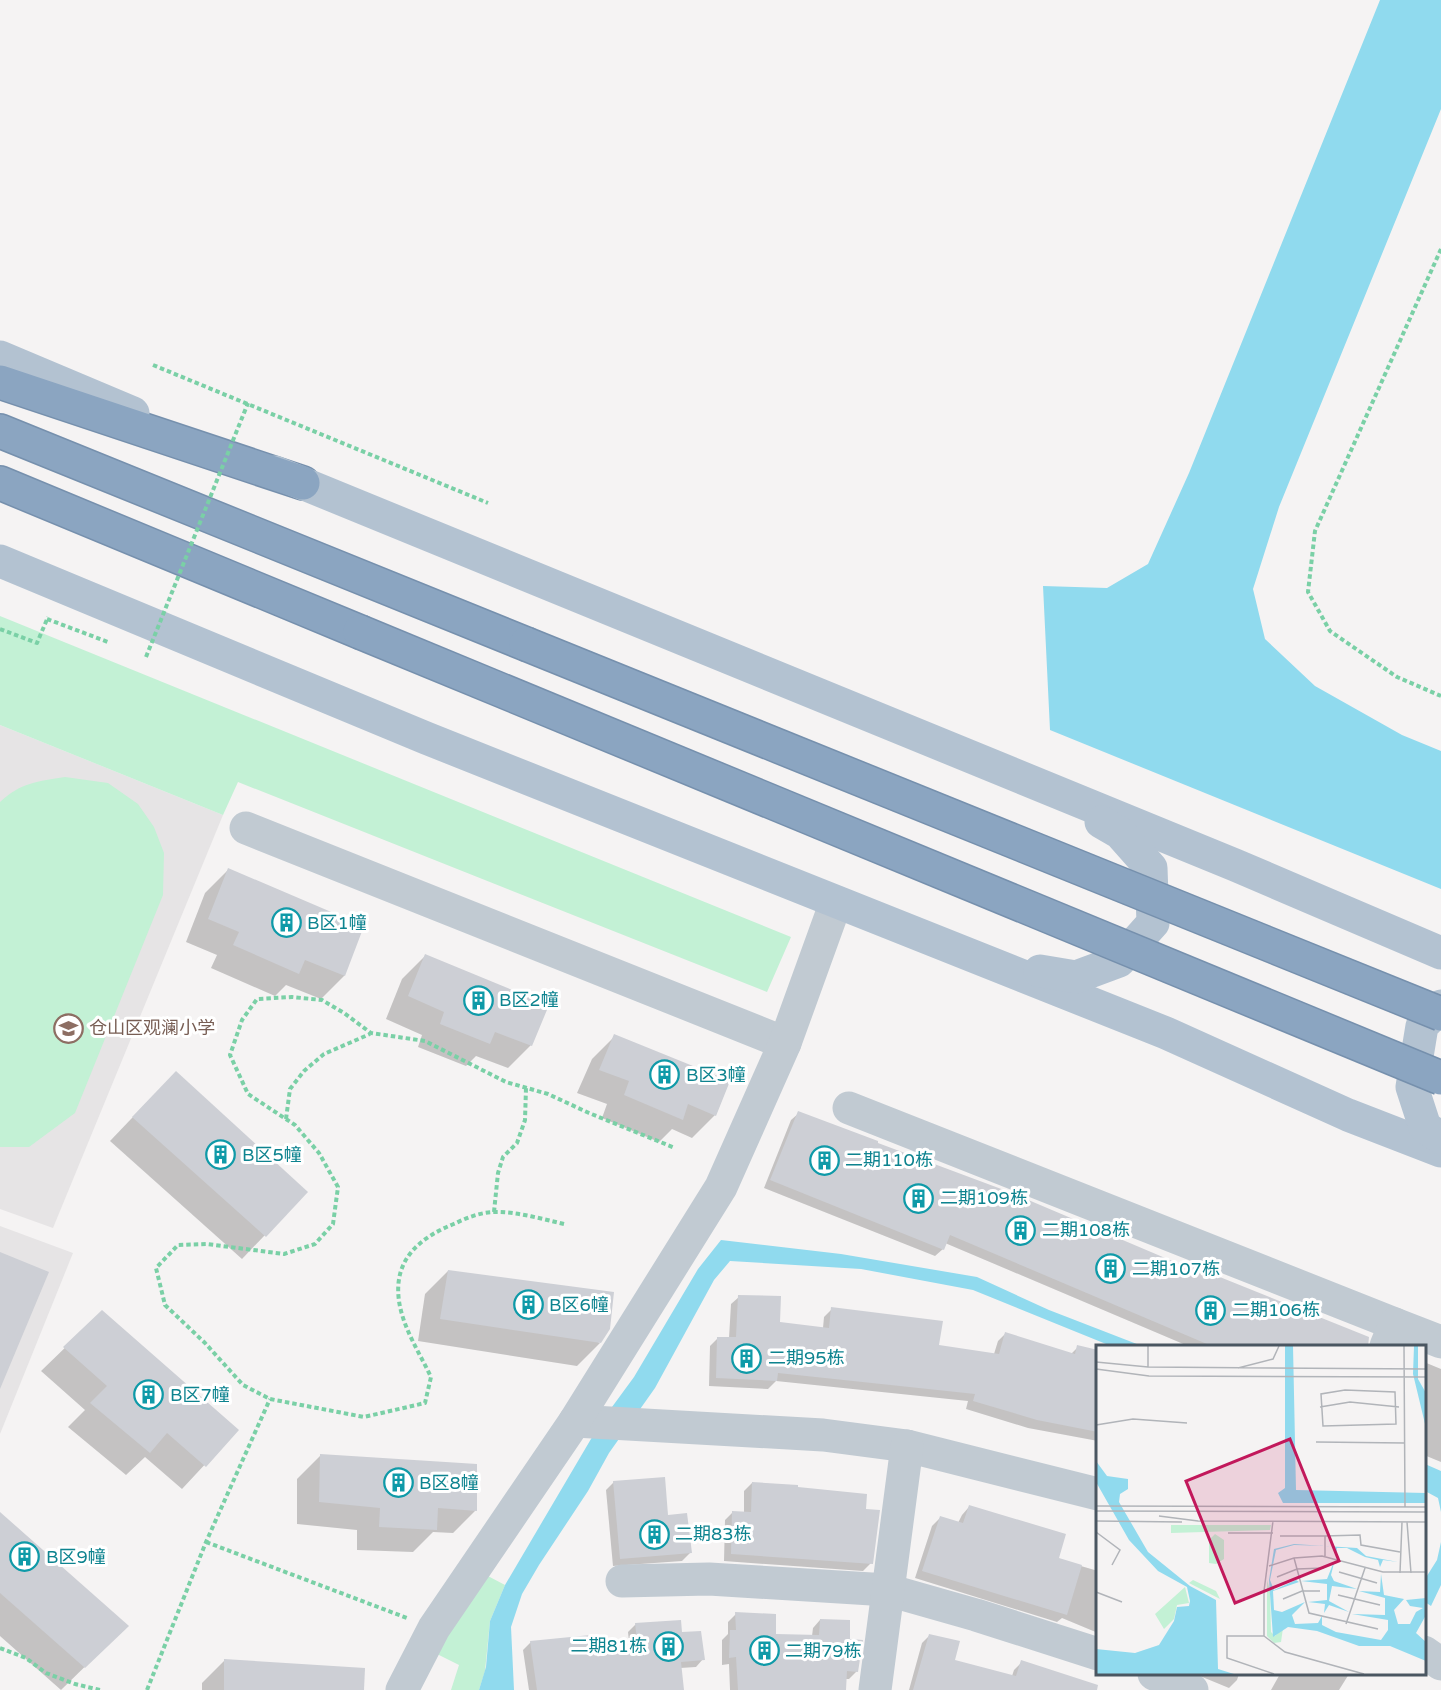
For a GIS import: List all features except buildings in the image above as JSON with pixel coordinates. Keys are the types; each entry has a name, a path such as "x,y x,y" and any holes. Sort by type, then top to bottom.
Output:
{"highway":[{"path":"0,382 303,483"},
{"path":"0,431 1441,1014"},
{"path":"0,483 1441,1078"}],"main road":[{"path":"0,357 1235,865 1441,953"},
{"path":"0,561 426,738 1166,1033 1348,1115 1441,1151"},
{"path":"994,964 1076,978 1119,961 1153,923 1151,867 1120,833 1059,794"},
{"path":"1441,1006 1422,1026 1412,1087 1425,1127 1441,1138"}],"street":[{"path":"246,828 785,1043"},
{"path":"402,1690 434,1628 602,1422 721,1187 785,1043 836,902"},
{"path":"849,1108 1391,1335 1441,1342"},
{"path":"602,1422 823,1435 907,1446 1096,1493"},
{"path":"875,1690 907,1446"},
{"path":"622,1581 709,1579 888,1590 1096,1653"},
{"path":"1426,1653 1441,1664"},
{"path":"1156,1675 1192,1690"}],"path":[{"path":"1441,249 1315,531 1308,592 1330,631 1397,677 1441,696"},
{"path":"153,365 488,503"},
{"path":"146,657 248,403"},
{"path":"0,629 37,643 60,586"},
{"path":"47,619 113,644"},
{"path":"564,1224 527,1215 494,1212 471,1216 434,1232 413,1248 400,1271 399,1299 404,1324 431,1377 425,1403 364,1418 270,1399 243,1384 165,1305 156,1268 178,1245 207,1244 284,1254 315,1244 333,1224 338,1187 319,1153 295,1125 248,1094 230,1054 242,1020 257,999 292,997 322,1000 370,1033 425,1041 506,1082 548,1094 675,1148"},
{"path":"286,1119 290,1089 304,1071 324,1054 370,1033"},
{"path":"494,1212 498,1173 503,1157 517,1143 525,1120 526,1088"},
{"path":"147,1690 206,1542 270,1399"},
{"path":"206,1542 434,1628"},
{"path":"0,1648 26,1658 46,1673 100,1690"}],"shaded area":[{"name":"仓山区观澜小学","path":"0,725 223,815 53,1228 0,1209"},
{"path":"0,1226 73,1253 0,1434"}],"green space":[{"path":"0,616 791,937 767,992 238,782 223,815 0,725"},
{"name":"仓山区观澜小学","path":"65,777 108,783 138,804 154,827 164,853 163,895 75,1113 29,1147 0,1147 0,802 22,787"},
{"path":"486,1575 505,1585 490,1621 485,1671 479,1690 451,1690 459,1665 431,1651"}],"water":[{"path":"1380,0 1441,0 1441,109 1279,507 1253,589 1265,639 1315,686 1402,735 1441,751 1441,889 1050,730 1043,586 1107,588 1148,564 1189,473"},
{"path":"721,1240 841,1254 977,1277 1049,1310 1139,1345 1109,1345 973,1290 861,1269 730,1261 714,1280 655,1388 609,1453 588,1491 522,1594 511,1627 514,1690 479,1690 486,1667 490,1621 505,1585 601,1422 634,1377 698,1269"},
{"path":"1426,1464 1441,1471 1441,1512 1438,1498 1426,1492"},
{"path":"1441,1542 1441,1585 1431,1606 1426,1603 1426,1577 1437,1560"}],"place":[{"name":"B区1幢","path":"286,923"},
{"name":"B区2幢","path":"478,1000"},
{"name":"仓山区观澜小学","path":"68,1028"},
{"name":"B区3幢","path":"665,1075"},
{"name":"B区5幢","path":"221,1155"},
{"name":"二期110栋","path":"824,1160"},
{"name":"二期109栋","path":"919,1198"},
{"name":"二期108栋","path":"1021,1230"},
{"name":"二期107栋","path":"1111,1269"},
{"name":"B区6幢","path":"528,1305"},
{"name":"二期106栋","path":"1211,1310"},
{"name":"二期95栋","path":"747,1358"},
{"name":"B区7幢","path":"149,1395"},
{"name":"B区8幢","path":"398,1483"},
{"name":"二期83栋","path":"654,1534"},
{"name":"B区9幢","path":"25,1557"},
{"name":"二期81栋","path":"668,1646"},
{"name":"二期79栋","path":"764,1651"}]}
